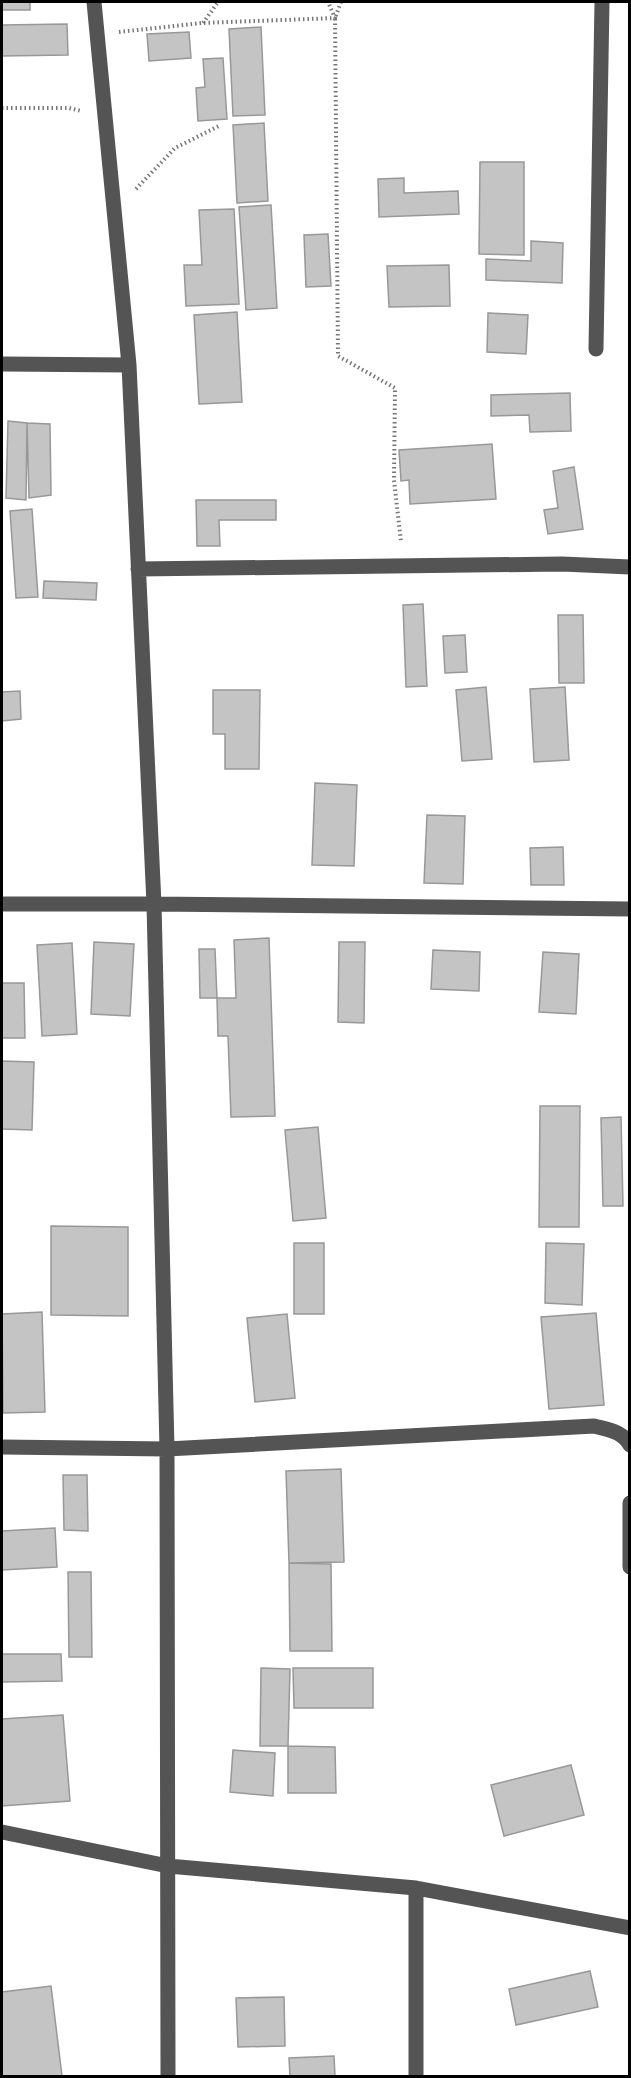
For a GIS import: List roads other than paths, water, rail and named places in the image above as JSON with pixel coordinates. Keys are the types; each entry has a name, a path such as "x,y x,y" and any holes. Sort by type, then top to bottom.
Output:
{"street":[{"path":"94,2 129,365 154,904 167,1449 168,2076"},
{"path":"596,349 602,2"},
{"path":"2,364 129,365"},
{"path":"138,569 562,564 630,567"},
{"path":"2,904 630,909"},
{"path":"2,1447 167,1449 594,1426 615,1431 625,1437 630,1445"},
{"path":"630,1503 630,1567"},
{"path":"2,1832 168,1866 416,1888 630,1928"},
{"path":"416,1888 416,2076"}]}
